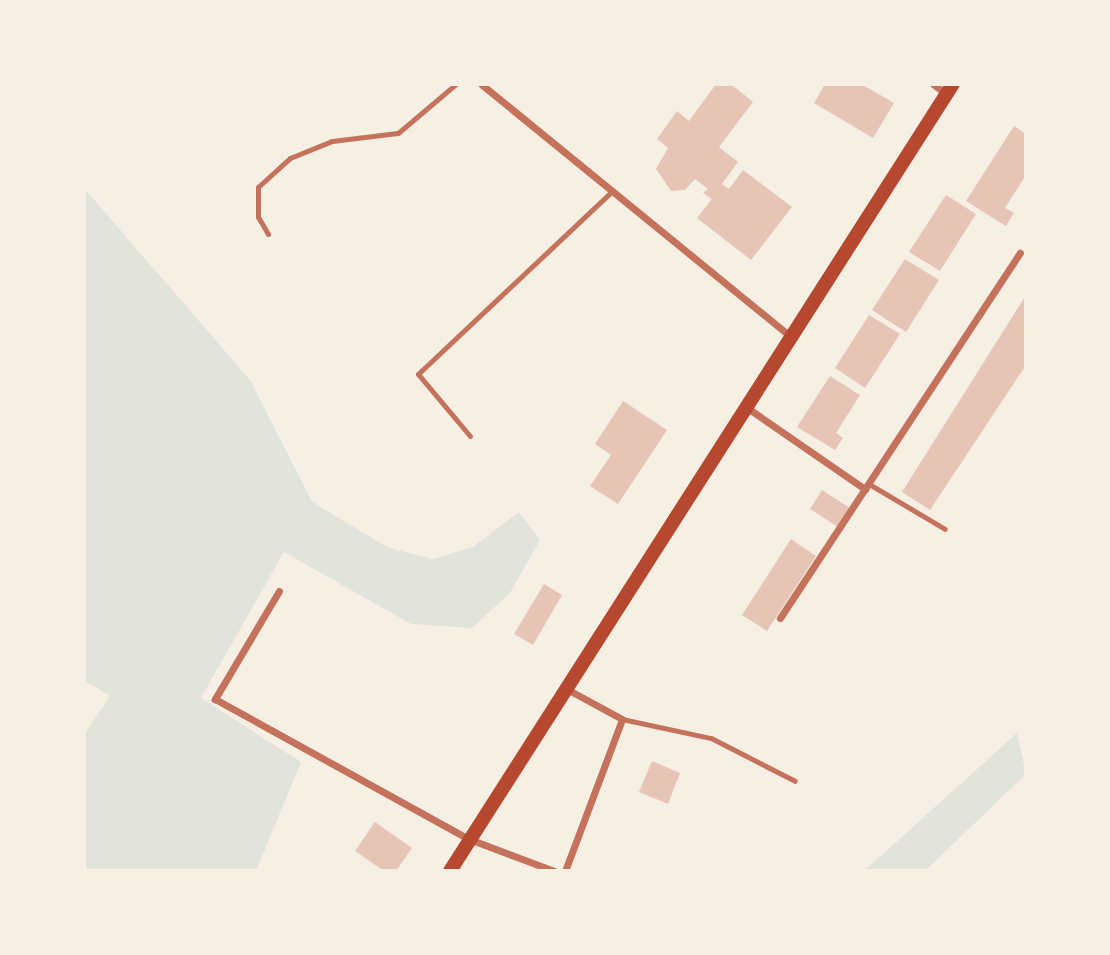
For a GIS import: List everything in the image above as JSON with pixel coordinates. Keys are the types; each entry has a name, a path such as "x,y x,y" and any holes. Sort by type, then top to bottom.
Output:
{"main road":[{"path":"450,871 949,89"}],"street":[{"path":"481,84 790,336"},
{"path":"933,84 949,89"},
{"path":"780,618 1020,253"},
{"path":"745,406 867,486"},
{"path":"279,591 215,699 469,839 554,871"},
{"path":"565,688 622,719 565,871"}],"lane":[{"path":"268,234 258,217 258,187 290,158 332,141 398,133 456,84"},
{"path":"470,436 418,374 612,191"},
{"path":"867,486 945,529"},
{"path":"622,719 711,738 794,781"}],"shaded area":[{"path":"84,188 250,380 312,502 389,548 433,559 473,547 519,512 540,540 510,593 472,628 411,624 284,552 201,698 301,762 256,871 84,871 84,735 110,696 84,680"},
{"path":"1017,733 1026,774 925,871 864,871"}],"building":[{"path":"716,84 731,84 753,102 719,147 738,162 722,184 729,189 743,170 792,207 751,260 697,218 712,199 703,193 708,189 695,179 685,190 671,191 656,169 668,148 657,139 677,111 689,121"},
{"path":"825,84 861,84 894,103 873,138 814,103"},
{"path":"1014,126 1026,134 1026,175 1005,208 1014,213 1006,226 966,201"},
{"path":"946,195 976,214 940,271 909,252"},
{"path":"905,259 939,280 906,332 872,310"},
{"path":"1026,295 1026,365 930,510 902,492"},
{"path":"869,315 900,334 865,388 835,368"},
{"path":"830,376 860,395 836,433 843,438 835,450 797,427"},
{"path":"623,401 667,430 618,504 590,486 611,455 595,444"},
{"path":"822,490 850,508 838,527 810,509"},
{"path":"791,539 816,556 767,631 742,615"},
{"path":"544,584 562,595 533,645 514,634"},
{"path":"652,761 680,773 668,804 639,792"},
{"path":"375,822 412,848 396,871 384,871 355,851"}]}
